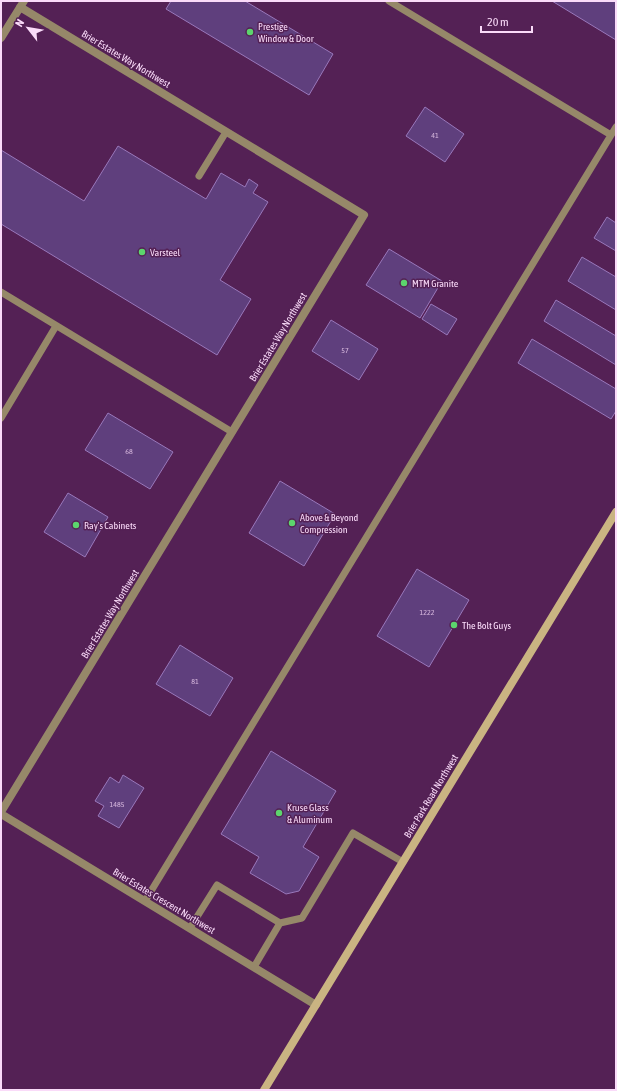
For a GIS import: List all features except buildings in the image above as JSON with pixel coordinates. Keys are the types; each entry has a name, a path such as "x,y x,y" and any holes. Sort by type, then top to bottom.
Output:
{"street":[{"path":"1,38 22,4"},
{"name":"Brier Estates Way Northwest","path":"1,813 364,216 226,132 22,4"},
{"name":"Brier Park Road Northwest","path":"264,1090 616,512"},
{"name":"Brier Estates Crescent Northwest","path":"1,813 316,1005"}],"lane":[{"path":"389,1 611,135"},
{"path":"145,901 616,127"},
{"path":"199,176 226,132"},
{"path":"1,292 232,432"},
{"path":"1,418 56,326"},
{"path":"190,928 217,885 280,923 302,918 353,833 403,862"},
{"path":"254,967 280,923"}],"place":[{"name":"Prestige Window & Door","path":"250,32"},
{"name":"Varsteel","path":"142,252"},
{"name":"MTM Granite","path":"404,283"},
{"name":"Above & Beyond Compression","path":"292,523"},
{"name":"Ray's Cabinets","path":"76,525"},
{"name":"The Bolt Guys","path":"454,625"},
{"name":"Kruse Glass & Aluminum","path":"279,813"}]}
